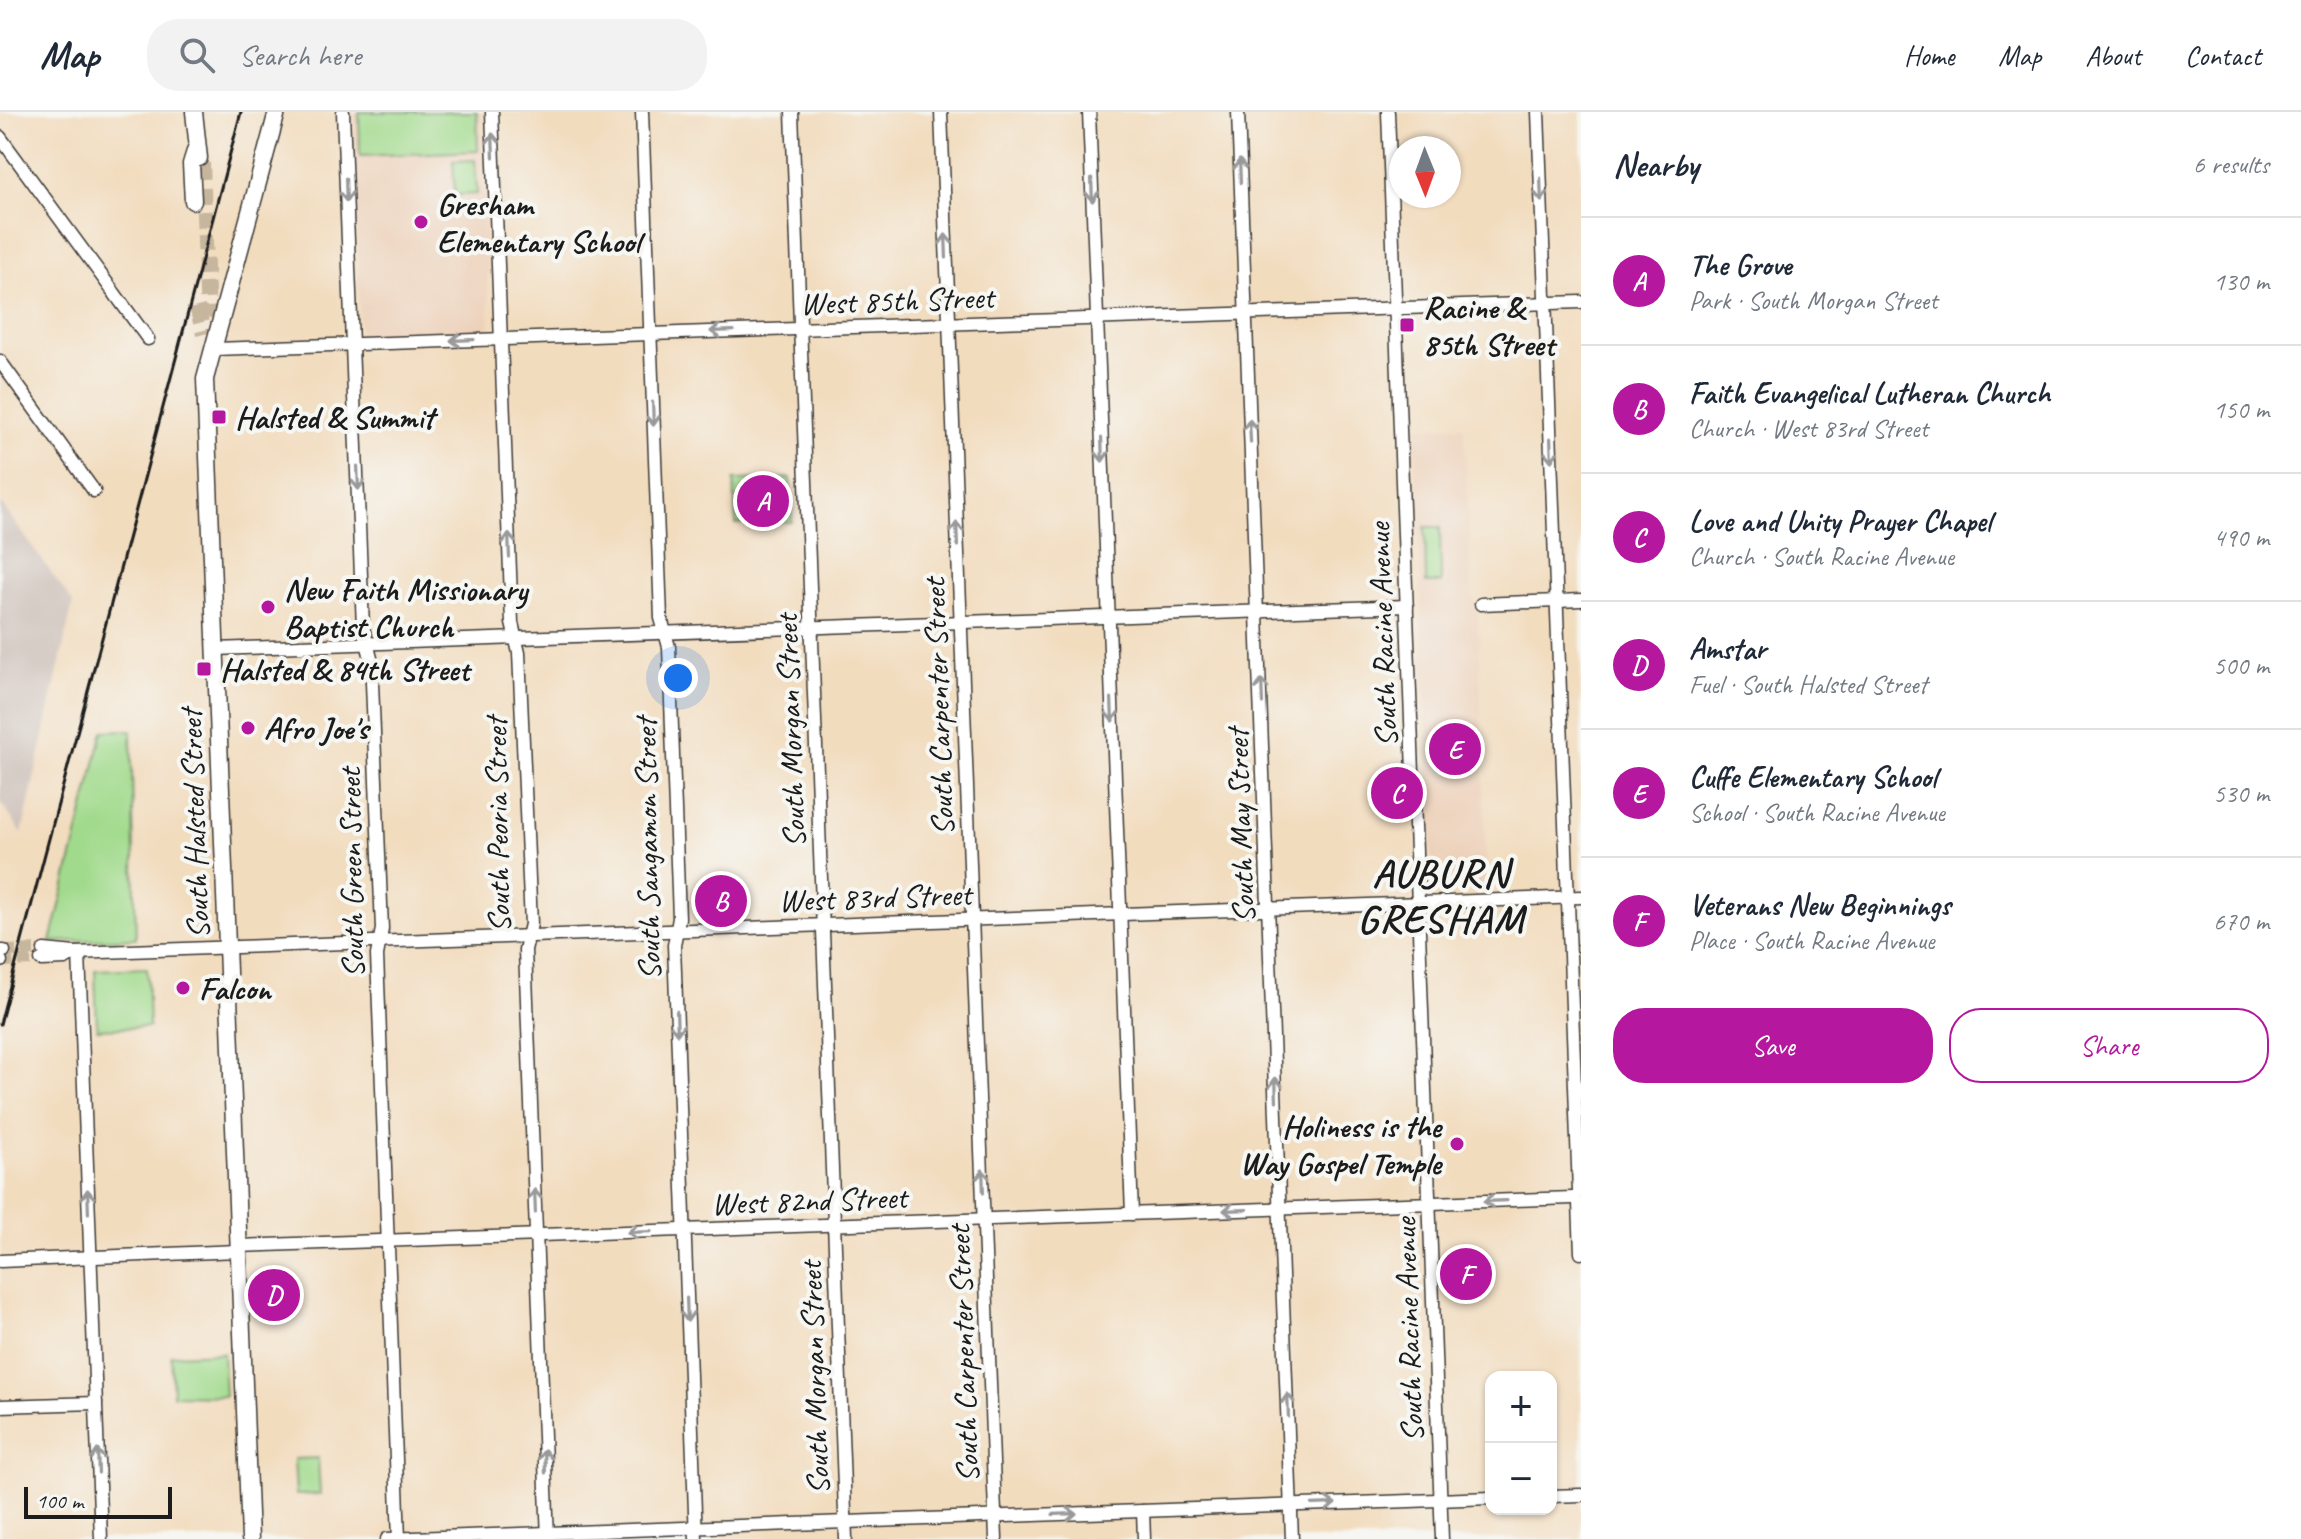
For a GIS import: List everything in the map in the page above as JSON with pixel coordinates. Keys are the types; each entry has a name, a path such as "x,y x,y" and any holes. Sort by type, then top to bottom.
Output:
{"main road":[{"path":"193,201 191,164 199,156 194,112"},
{"name":"South Halsted Street","path":"250,1539 205,379 277,112"},
{"path":"206,326 215,349"}],"street":[{"name":"South Green Street","path":"343,112 363,628 368,643 373,687 382,929 379,942 387,1241 399,1539"},
{"name":"South Peoria Street","path":"492,112 511,607 519,653 531,924 525,950 548,1536"},
{"name":"South Sangamon Street","path":"642,112 661,618 669,647 684,1230 696,1533"},
{"name":"South Morgan Street","path":"792,112 846,1539"},
{"name":"South Carpenter Street","path":"941,112 996,1539"},
{"path":"1089,112 1132,1214"},
{"name":"South May Street","path":"1238,112 1292,1539"},
{"name":"South Racine Avenue","path":"1388,112 1442,1539"},
{"path":"1538,112 1557,601 1574,897 1581,1253"},
{"path":"0,137 148,339"},
{"name":"West 85th Street","path":"215,349 1581,302"},
{"path":"0,361 94,491"},
{"path":"1481,604 1581,600"},
{"path":"215,649 1407,606"},
{"name":"West 83rd Street","path":"42,955 1574,897"},
{"path":"77,953 101,1539"},
{"name":"West 82nd Street","path":"0,1261 387,1241 1578,1198"},
{"path":"0,1406 96,1403"},
{"path":"1557,1496 1581,1495"},
{"path":"387,1539 696,1533 845,1522 1485,1498"},
{"path":"1143,1511 1144,1539"}],"shaded area":[{"name":"Gresham Elementary School","path":"353,112 482,112 490,332 360,337"},
{"path":"1464,426 1472,594 1478,610 1487,887 1433,888 1414,427"},
{"path":"0,502 73,603 22,834 0,801"}],"green space":[{"path":"359,112 477,112 478,151 360,156"},
{"path":"475,160 477,194 455,195 453,161"},
{"path":"790,478 792,522 736,524 734,480"},
{"path":"1425,527 1440,527 1441,583 1426,583"},
{"path":"131,730 136,938 51,942 103,731"},
{"path":"147,968 149,1027 97,1029 95,970"},
{"path":"223,1353 225,1396 173,1395 171,1355"},
{"path":"318,1458 320,1494 296,1495 294,1459"}],"tunnel":[{"path":"202,163 208,318"},
{"path":"197,307 204,334"},
{"path":"4,951 44,950"},
{"path":"1,961 41,960"}],"railway":[{"path":"0,1024 241,112"}],"place":[{"name":"Gresham Elementary School","path":"421,222"},
{"name":"Racine & 85th Street","path":"1407,325"},
{"name":"Halsted & Summit","path":"219,417"},
{"name":"The Grove","path":"763,501"},
{"name":"New Faith Missionary Baptist Church","path":"268,607"},
{"name":"Halsted & 84th Street","path":"204,669"},
{"name":"Afro Joe's","path":"248,728"},
{"name":"Cuffe Elementary School","path":"1455,749"},
{"name":"Love and Unity Prayer Chapel","path":"1397,793"},
{"name":"Faith Evangelical Lutheran Church","path":"721,901"},
{"name":"Falcon","path":"183,988"},
{"name":"Holiness is the Way Gospel Temple","path":"1457,1144"},
{"name":"Veterans New Beginnings","path":"1466,1274"},
{"name":"Amstar","path":"274,1295"}],"district":[{"name":"AUBURN GRESHAM","path":"1441,895"}]}
